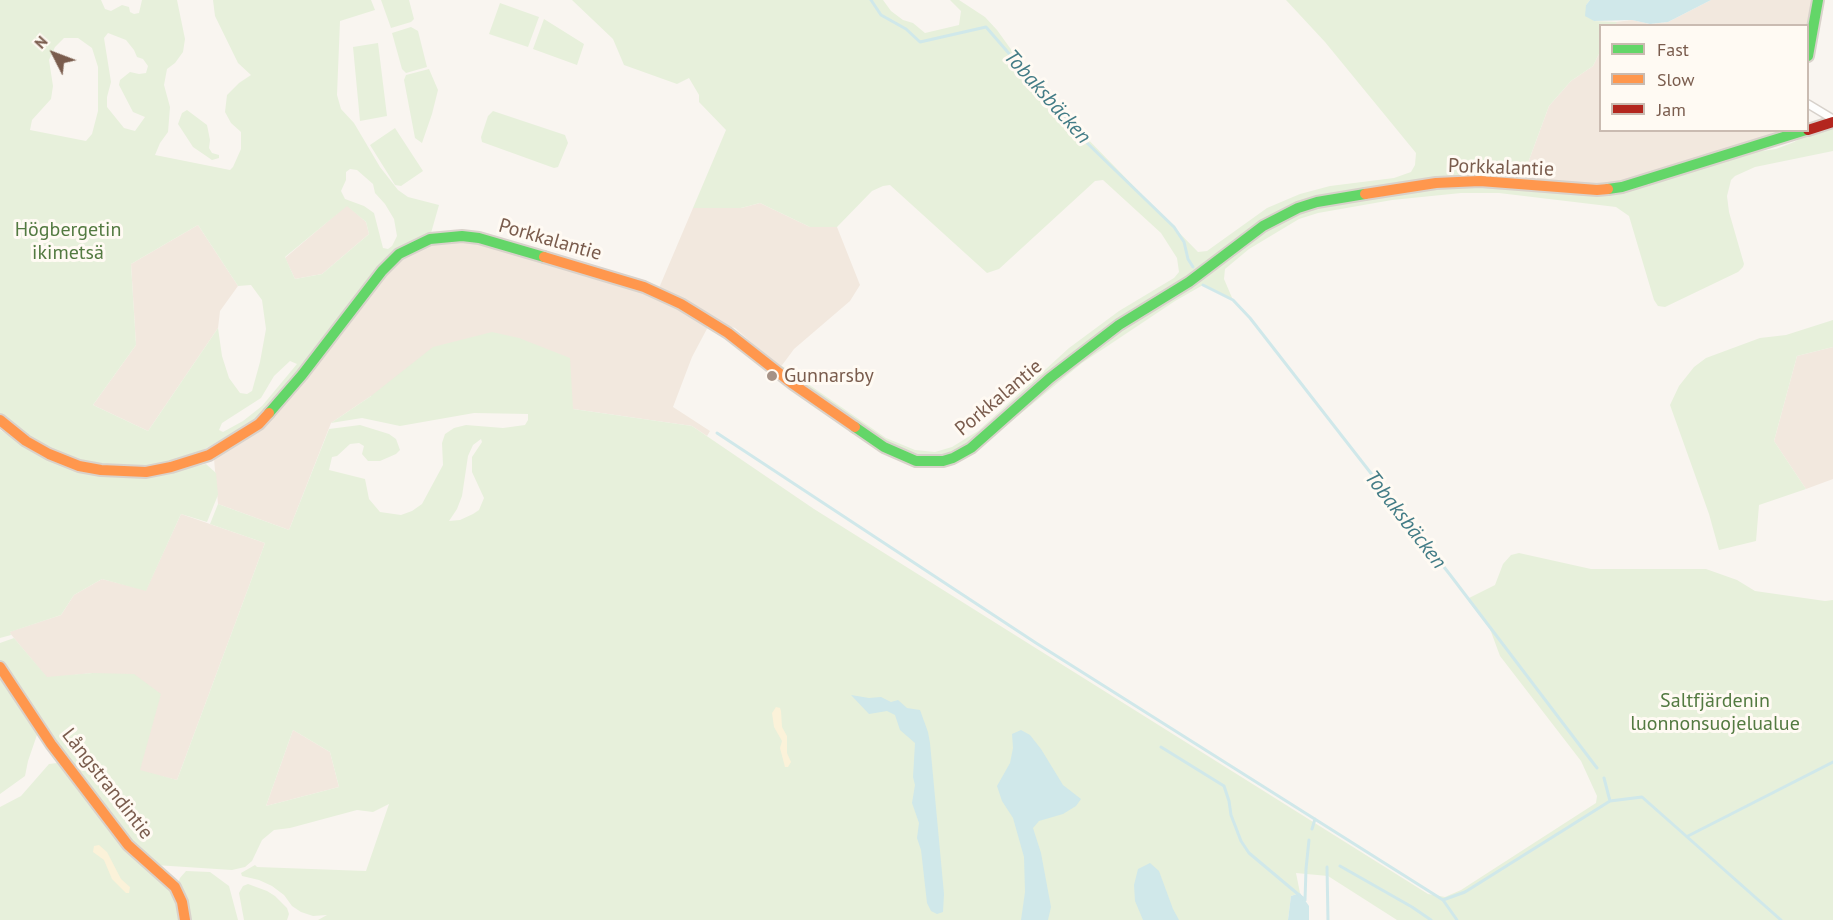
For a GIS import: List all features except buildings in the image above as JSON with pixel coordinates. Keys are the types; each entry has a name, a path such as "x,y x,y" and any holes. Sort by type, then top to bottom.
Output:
{"street":[{"path":"1809,50 1818,0"},
{"path":"1809,105 1833,121"},
{"name":"Porkkalantie","path":"1809,129 1833,121"},
{"name":"Porkkalantie","path":"0,420 26,441 50,454 79,466 101,470 146,472 208,455 259,424 302,375 382,270 399,254 430,239 462,236 479,238 605,274 681,303 728,333 793,384 884,447 916,461 943,461 971,448 1050,378 1119,325 1189,282 1263,226 1298,208 1317,202 1447,183 1480,182 1597,190 1622,188 1800,132"},
{"name":"Långstrandintie","path":"0,667 51,744 128,845 175,887 182,902 185,920"}],"shaded area":[{"path":"1711,0 1816,0 1809,33 1809,24 1650,24 1668,22"},
{"path":"1632,20 1650,24 1615,24"},
{"path":"1599,54 1599,132 1788,132 1621,183 1585,185 1522,179 1549,106 1571,81 1593,66"},
{"path":"760,203 810,227 837,227 860,285 850,301 794,349 780,368 735,328 720,323 659,288 693,208 741,208"},
{"path":"347,205 366,222 369,234 322,274 295,279 285,258"},
{"path":"198,225 238,286 220,311 218,328 148,431 93,405 136,345 131,264"},
{"path":"440,242 475,242 625,285 664,301 709,325 692,357 673,407 710,431 707,436 692,426 573,409 371,396 331,423 289,530 218,504 214,459 266,424 372,290 397,262 421,248"},
{"path":"1833,347 1833,479 1806,489 1774,441 1797,356"},
{"path":"181,514 265,543 177,780 139,771 92,673 47,678 9,632 61,615 74,595 102,579 146,590"},
{"path":"293,730 330,752 339,787 266,806"}],"green space":[{"name":"Högbergetin ikimetsä","path":"0,0 101,0 105,9 111,11 122,5 129,7 130,12 134,14 139,13 142,0 177,0 185,39 183,52 167,69 164,85 170,107 168,132 155,155 230,170 241,149 241,132 231,123 225,112 227,95 251,75 238,63 215,16 213,0 371,0 375,10 340,21 337,95 341,109 354,123 380,167 398,190 408,197 439,205 431,233 410,242 383,261 271,405 252,422 196,454 156,465 114,466 73,459 35,440 0,413","holes":["108,33 126,40 137,57 143,59 148,66 146,73 130,72 120,80 119,85 133,112 145,117 135,131 124,128 107,107 111,82 104,38","64,38 78,38 92,48 98,67 98,111 92,134 86,141 30,130 32,120 51,99 53,86 49,60 55,47","350,169 357,170 373,184 375,193 394,219 397,236 388,249 383,248 374,213 364,206 345,199 341,191 346,180 346,172","347,206 366,222 369,234 322,274 295,279 285,257","198,225 238,286 251,285 262,300 266,329 252,391 247,394 240,393 229,378 222,356 218,328 148,431 93,405 136,345 131,264","290,361 297,364 262,406 243,421 223,432 219,430 222,423 261,398 274,376"]},
{"path":"381,0 409,0 414,19 391,28"},
{"path":"572,0 883,0 891,11 903,20 913,23 925,33 959,25 961,11 950,0 959,0 985,17 1075,126 1198,252 1207,251 1267,208 1300,194 1330,186 1394,178 1411,172 1415,165 1416,153 1325,42 1286,0 1590,0 1586,5 1594,21 1617,22 1616,24 1599,24 1599,54 1593,66 1571,81 1549,106 1522,179 1426,180 1324,195 1297,202 1264,219 1179,283 1086,343 966,445 952,453 924,457 910,455 895,448 837,410 780,368 782,366 886,438 915,450 935,452 952,447 978,431 1069,348 1119,311 1174,278 1179,272 1177,258 1161,233 1103,180 1095,181 999,269 987,273 890,185 872,191 837,227 810,227 760,203 741,208 693,208 726,130 699,102 699,95 689,78 677,84 624,65 613,39"},
{"path":"500,3 539,17 528,47 489,34"},
{"path":"544,19 584,44 577,65 533,49"},
{"path":"411,27 418,31 427,67 406,73 402,69 392,33"},
{"path":"378,43 387,116 360,121 353,47"},
{"path":"429,69 438,90 422,143 415,138 404,80 406,75"},
{"path":"187,110 207,125 209,148 212,153 219,155 219,158 212,160 193,147 178,124 182,113"},
{"path":"493,111 565,135 568,143 558,167 554,168 482,142 481,137 488,116"},
{"path":"1833,126 1833,151 1755,167 1731,180 1727,196 1729,212 1743,267 1738,272 1665,307 1658,306 1654,300 1629,216 1616,207 1499,193 1461,193 1392,200 1318,213 1299,219 1249,249 1225,269 1224,279 1233,300 1203,285 1175,301 1082,363 979,448 1072,366 1125,326 1279,222 1298,213 1323,205 1437,188 1502,188 1619,194 1748,153 1776,149"},
{"path":"395,128 423,171 401,186 395,185 370,145"},
{"path":"1833,320 1833,347 1797,356 1774,441 1806,489 1759,505 1756,541 1719,550 1709,514 1670,405 1679,386 1694,367 1706,358 1760,338 1786,335"},
{"name":"Saltfjärdenin luonnonsuojelualue","path":"492,332 519,338 570,358 573,409 692,426 814,509 1428,894 1445,897 1461,890 1596,803 1597,796 1581,761 1500,656 1490,629 1467,599 1495,585 1503,564 1511,555 1519,553 1591,569 1706,569 1737,580 1755,591 1825,601 1833,600 1833,920 1397,920 1328,876 1296,873 1300,893 1291,896 1288,920 318,920 327,915 313,916 301,912 272,886 242,876 241,873 255,865 257,867 366,871 389,804 373,812 357,810 290,828 274,830 262,840 252,861 245,867 232,870 155,865 132,845 54,743 0,664 0,643 14,638 47,677 92,673 134,674 161,694 140,770 177,780 265,543 210,524 218,504 289,530 329,429 360,425 389,434 396,439 400,450 380,461 368,461 362,454 364,446 359,443 350,444 337,456 332,457 329,470 365,479 369,499 380,512 401,515 422,504 443,465 442,443 445,434 454,428 466,425 503,428 525,425 528,420 528,414 474,413 400,426 362,418 331,423 371,396 433,347","holes":["481,439 482,442 472,457 472,472 484,498 479,510 473,514 460,520 449,521 462,496 468,456 473,445","293,730 330,752 339,787 266,806"]},
{"path":"0,430 46,458 74,470 106,476 133,477 161,474 206,464 216,473 218,495 207,522 181,514 146,591 102,579 74,595 61,615 10,632 11,635 0,638"},
{"path":"0,675 38,732 25,776 0,794"},
{"path":"57,763 65,767 131,854 171,885 182,920 0,920 0,807 21,796 49,764"},
{"path":"186,871 210,872 229,886 238,920 186,920 178,883"},
{"path":"248,884 275,896 287,908 289,914 287,920 244,920 239,893 243,886"}],"sand":[{"path":"776,707 780,708 782,727 787,736 787,753 791,762 788,767 785,767 780,748 782,741 774,727 772,713"},
{"path":"99,845 107,852 121,879 130,887 129,893 126,893 112,879 104,860 93,852 94,846"}],"water":[{"path":"1590,0 1711,0 1668,22 1650,24 1632,20 1594,21 1585,16 1586,5"},
{"path":"851,695 881,697 891,702 898,700 907,708 920,710 930,743 944,894 943,912 937,914 931,911 927,903 921,850 917,838 919,823 912,803 915,785 913,777 915,743 900,730 895,715 887,711 869,714"},
{"path":"1021,730 1030,735 1041,749 1063,785 1081,799 1076,806 1063,814 1039,821 1033,828 1041,853 1051,907 1048,920 1021,920 1025,892 1024,857 1013,818 1002,801 997,786 1010,763 1013,748 1012,734"},
{"path":"1150,863 1159,871 1179,920 1143,920 1135,901 1134,885 1138,869"},
{"path":"1300,893 1309,906 1309,920 1288,920 1291,896"}],"waterway":[{"name":"Tobaksbäcken","path":"871,0 881,15 906,29 920,42 986,27 1085,141 1174,227 1184,242 1188,259 1193,267"},
{"name":"Tobaksbäcken","path":"1203,285 1233,300 1250,318 1597,768"},
{"path":"717,433 1036,643 1443,900 1465,892 1610,801"},
{"path":"1161,747 1224,786 1231,815 1241,841 1249,853 1305,900"},
{"path":"1688,836 1833,762"},
{"name":"Tobaksbäcken","path":"1604,778 1610,801 1642,797 1781,920"},
{"path":"1312,829 1315,819"},
{"path":"1305,900 1309,840"},
{"path":"1340,866 1431,920"},
{"path":"1327,867 1328,920"},
{"path":"1443,900 1457,920"}],"traffic: fast":[{"path":"1809,50 1818,0"},
{"path":"1608,189 1622,187 1800,132"},
{"path":"855,427 884,447 916,461 943,461 953,458 971,448 1050,378 1119,325 1189,282 1263,226 1298,208 1317,202 1365,194"},
{"path":"269,413 302,375 382,271 399,254 430,239 462,236 479,238 544,257"}],"traffic: slow":[{"path":"1365,194 1436,183 1480,181 1608,189"},
{"path":"544,257 644,287 681,304 728,333 793,384 855,427"},
{"path":"0,420 26,441 49,454 79,466 101,470 146,472 209,455 259,424 269,413"},
{"path":"0,667 51,744 128,845 175,887 182,902 185,920"}],"traffic: jam":[{"path":"1809,130 1833,122"}],"place":[{"name":"Gunnarsby","path":"772,376"}]}
